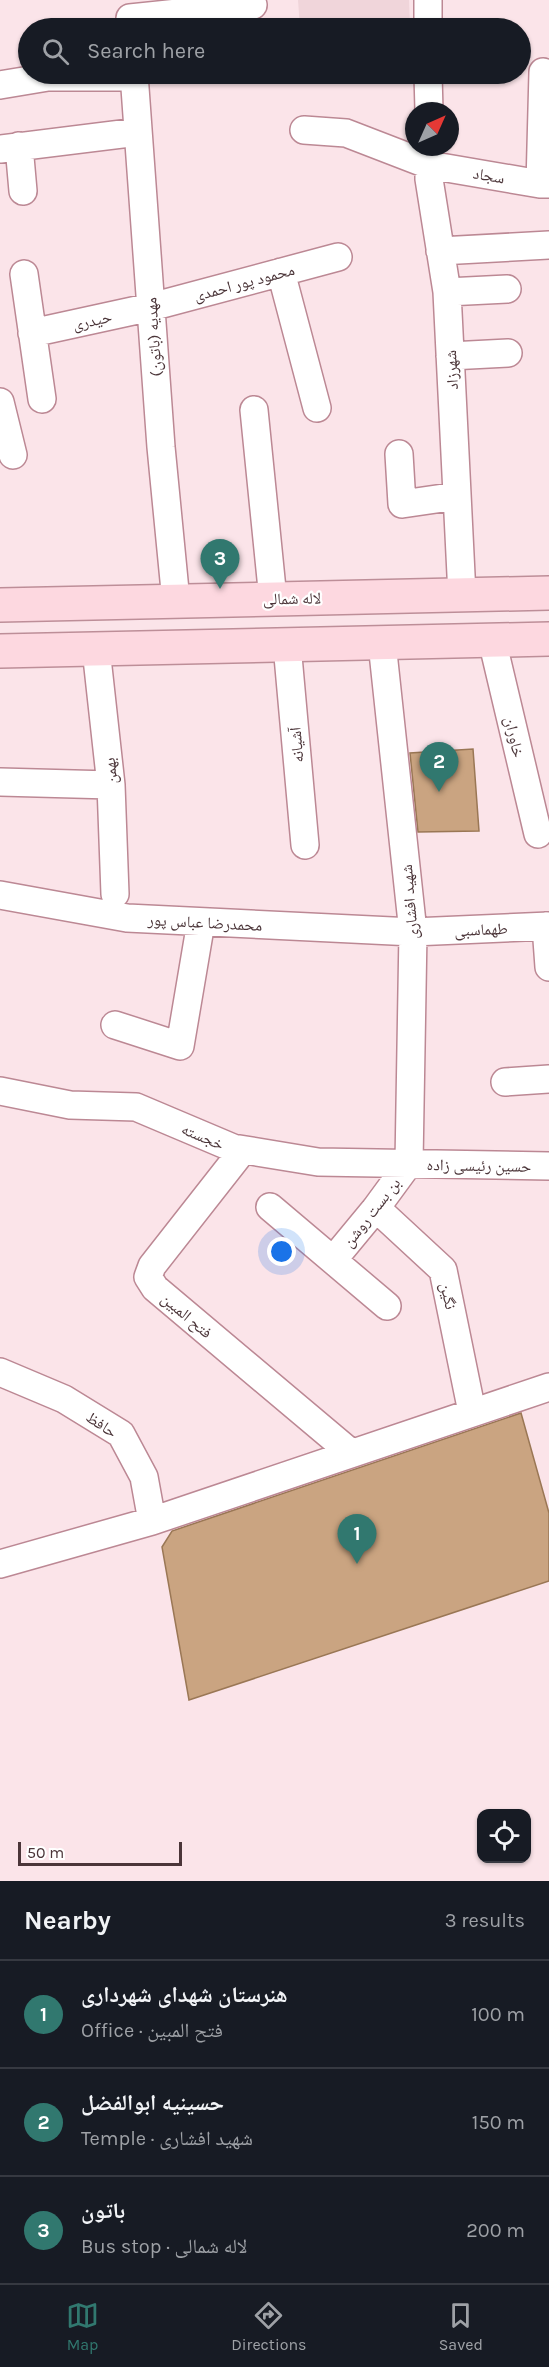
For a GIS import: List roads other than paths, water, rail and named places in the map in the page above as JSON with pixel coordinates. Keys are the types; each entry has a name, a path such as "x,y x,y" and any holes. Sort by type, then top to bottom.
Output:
{"main road":[{"name":"لاله شمالی","path":"0,605 544,593"},
{"path":"0,651 542,639 544,593"}],"street":[{"path":"428,0 428,18"},
{"path":"130,16 254,5"},
{"path":"537,72 544,184"},
{"path":"0,85 18,82"},
{"name":"مهدیه (باتون)","path":"135,84 176,601"},
{"path":"428,84 429,102"},
{"name":"سجاد","path":"304,130 346,133 405,149"},
{"path":"23,191 9,148 138,132"},
{"name":"سجاد","path":"429,156 544,184"},
{"name":"شهرزاد","path":"429,156 447,292 462,595"},
{"path":"440,251 549,245"},
{"name":"محمود پور احمدی","path":"151,307 338,257"},
{"path":"281,272 317,408"},
{"path":"24,274 42,399"},
{"path":"447,292 507,289"},
{"name":"حیدری","path":"32,333 151,307"},
{"path":"450,356 508,354"},
{"path":"0,402 13,455"},
{"path":"254,410 273,599"},
{"path":"399,454 402,504 457,496"},
{"name":"خاوران","path":"492,640 538,834"},
{"name":"شهید افشاری","path":"382,643 413,932 409,1163"},
{"name":"آشیانه","path":"287,645 305,845"},
{"name":"بهمن","path":"96,649 111,785 115,894"},
{"path":"0,782 111,785"},
{"name":"محمدرضا عباس پور","path":"0,895 127,918 413,932"},
{"path":"115,1025 180,1046 201,922"},
{"path":"547,926 549,967"},
{"name":"طهماسبی","path":"413,932 547,926"},
{"path":"505,1082 549,1079"},
{"name":"خجسته","path":"0,1091 70,1105 136,1107 233,1148 243,1150 318,1162 409,1163"},
{"name":"فتح المبین","path":"243,1150 152,1266 148,1277 155,1288 351,1453"},
{"name":"حسین رئیسی زاده","path":"409,1163 549,1166"},
{"name":"بن بست روشن","path":"333,1260 409,1163"},
{"name":"بن بست روشن","path":"270,1208 387,1305"},
{"name":"نگین","path":"376,1208 443,1270 472,1412"},
{"name":"حافظ","path":"0,1372 64,1399 121,1434 144,1477 152,1521"},
{"path":"0,1564 152,1521 472,1412 548,1395"}],"place":[{"name":"باتون","path":"220,589"},
{"name":"حسینیه ابوالفضل","path":"439,792"},
{"name":"هنرستان شهدای شهرداری","path":"357,1564"}]}
